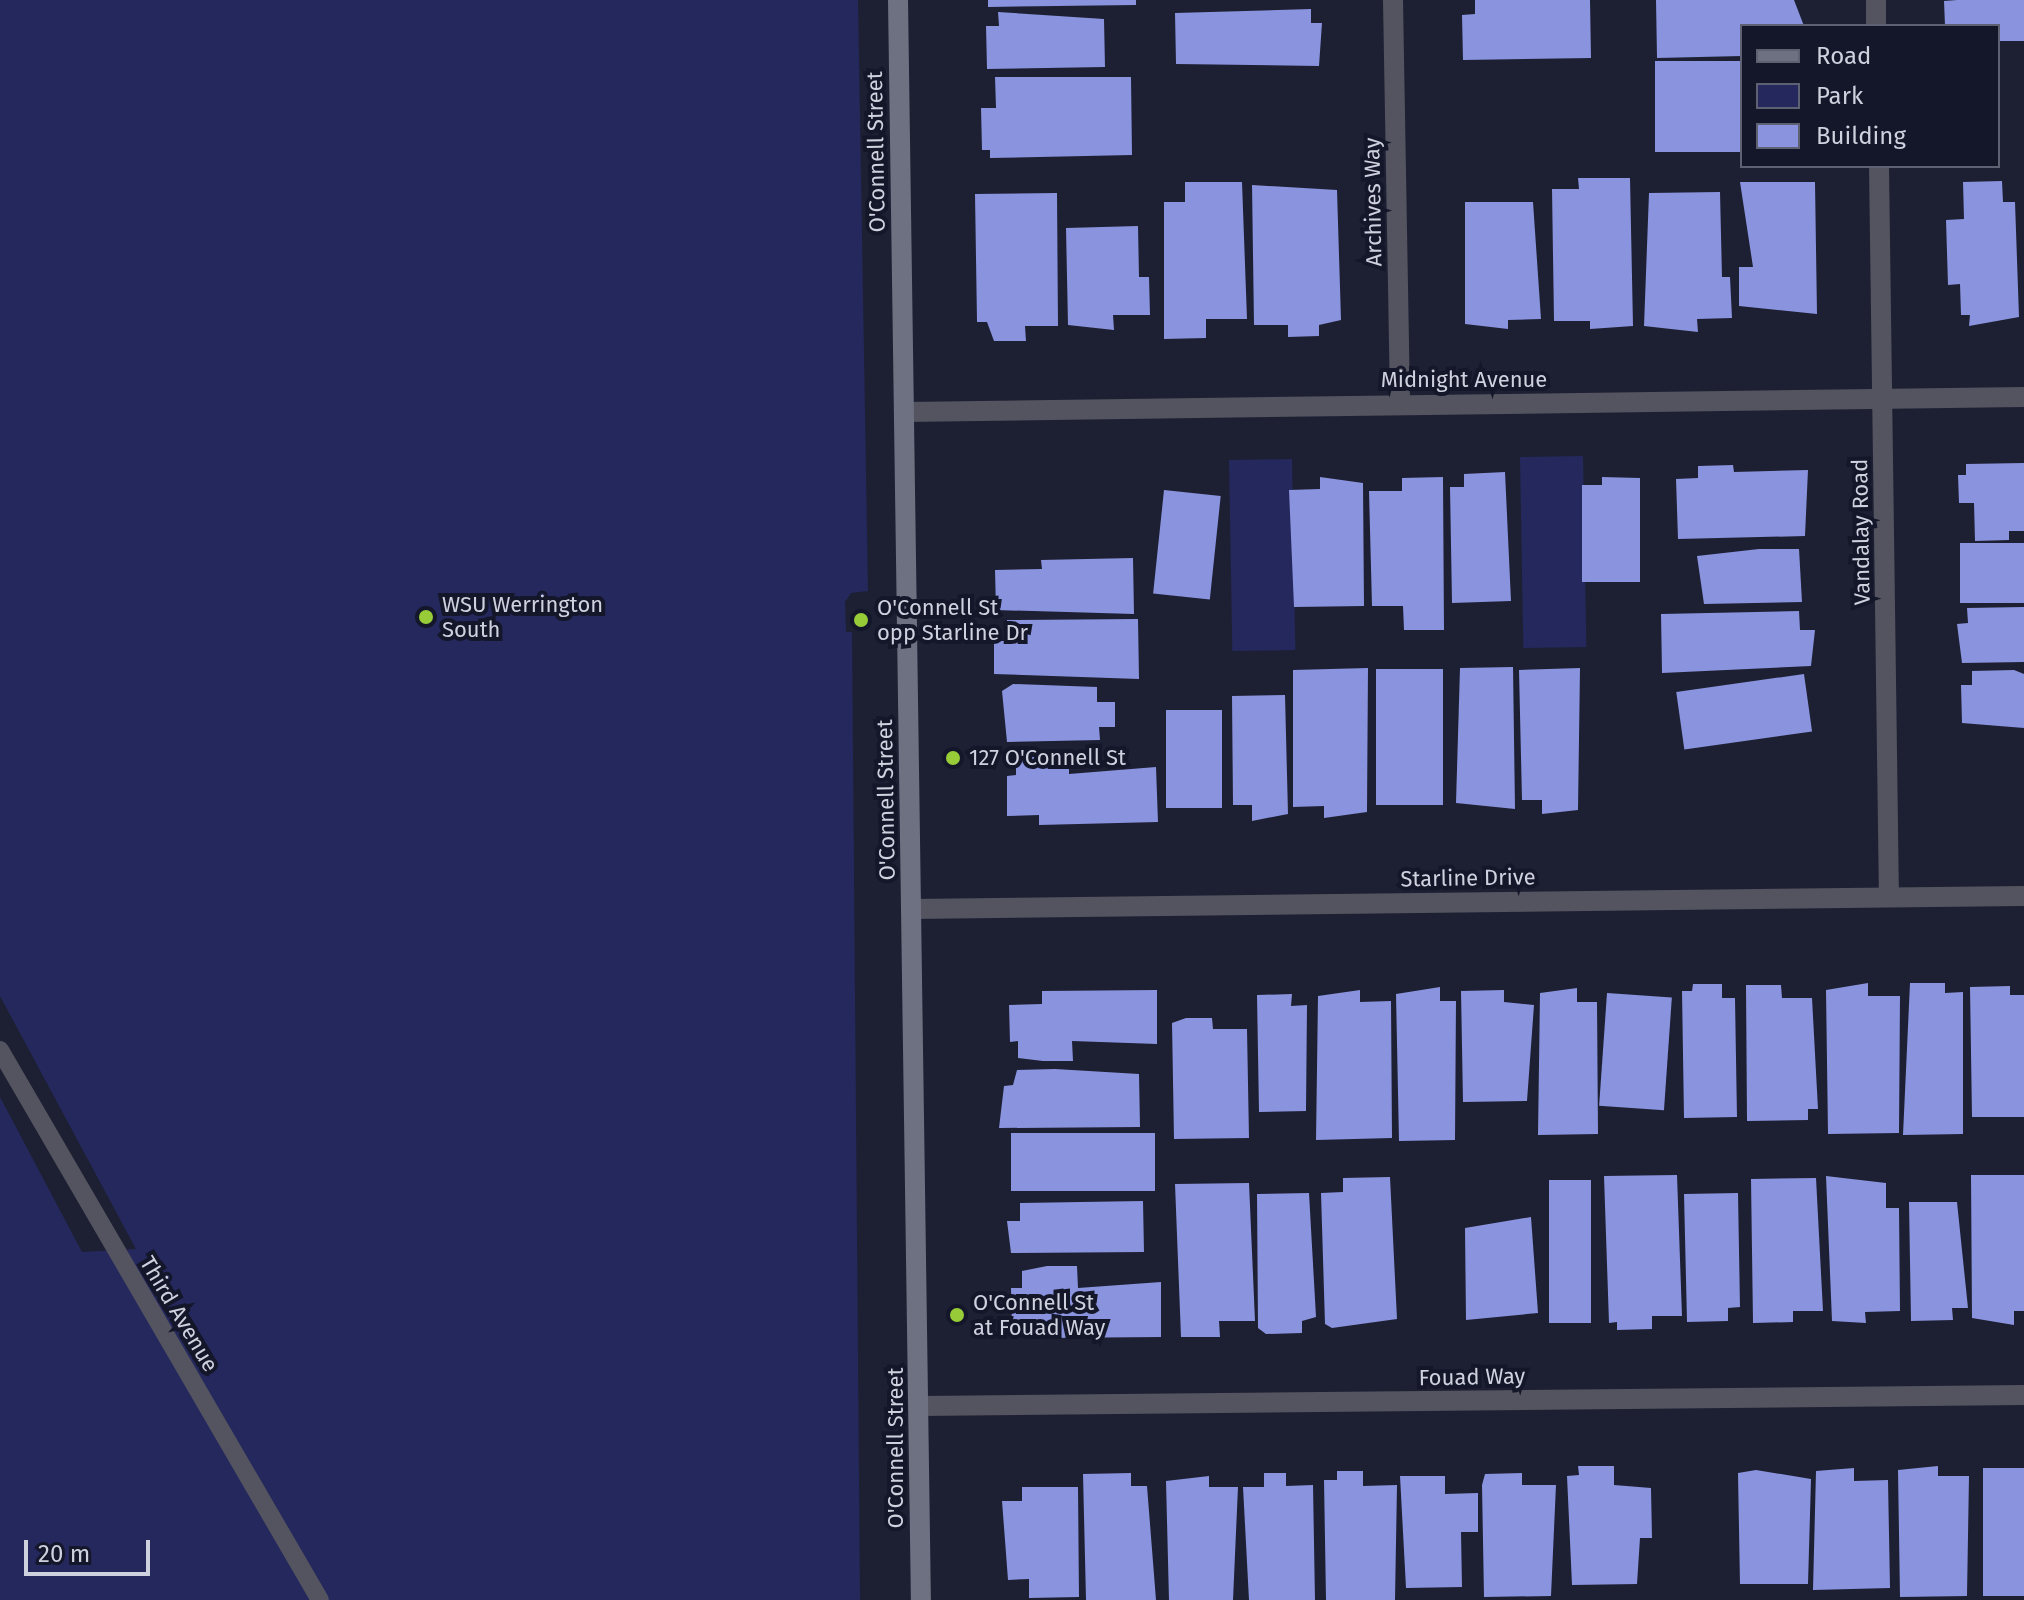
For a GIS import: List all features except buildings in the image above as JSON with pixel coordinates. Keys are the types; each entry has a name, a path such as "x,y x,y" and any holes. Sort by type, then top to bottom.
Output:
{"street":[{"name":"O'Connell Street","path":"898,0 921,1406 921,1600"},
{"name":"Archives Way","path":"1393,0 1400,404"},
{"path":"1876,0 1876,24"},
{"name":"Vandalay Road","path":"1879,168 1889,897"},
{"name":"Midnight Avenue","path":"904,412 2024,397"},
{"name":"Starline Drive","path":"912,909 2024,896"},
{"name":"Fouad Way","path":"921,1406 2024,1395"}],"lane":[{"name":"Third Avenue","path":"0,1050 320,1600"}],"green space":[{"name":"WSU Werrington South","path":"0,0 858,0 868,591 851,593 845,602 846,632 852,632 860,1600 0,1600 0,1097 82,1252 136,1249 0,996"},
{"path":"1583,456 1586,647 1523,648 1520,457"},
{"path":"1292,459 1295,650 1232,651 1229,460"}],"place":[{"name":"WSU Werrington South","path":"426,617"},
{"name":"O'Connell St opp Starline Dr","path":"861,620"},
{"name":"127 O'Connell St","path":"953,758"},
{"name":"O'Connell St at Fouad Way","path":"957,1315"}]}
